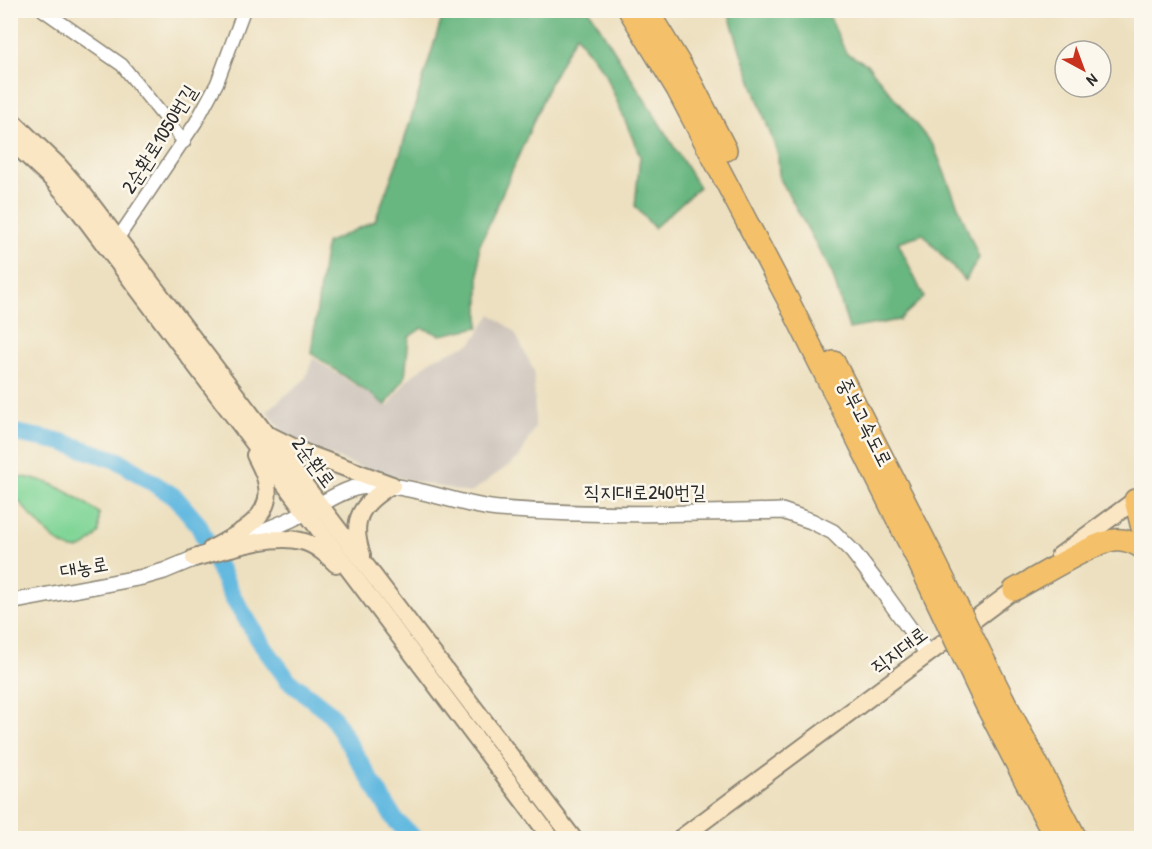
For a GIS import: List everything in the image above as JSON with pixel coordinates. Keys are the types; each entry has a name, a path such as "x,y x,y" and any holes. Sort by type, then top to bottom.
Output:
{"highway":[{"name":"중부고속도로","path":"628,10 678,89 924,556"},
{"name":"중부고속도로","path":"647,10 691,82 996,704 1055,838"},
{"path":"1138,497 1142,528"},
{"path":"1014,590 1090,549 1114,539 1127,541 1142,548"},
{"name":"중부고속도로","path":"996,704 1076,838"}],"main road":[{"name":"2순환로","path":"10,119 59,166 242,427 366,567 573,838"},
{"name":"2순환로","path":"10,140 54,180 114,244 265,432 379,611 551,838"},
{"path":"242,427 265,477 268,489 264,510 253,535"},
{"path":"265,432 364,482 392,485"},
{"path":"366,567 357,540 356,527 360,514 367,504 392,485"},
{"name":"직지대로","path":"681,838 1138,497"},
{"path":"194,558 253,535 293,539 312,545 335,562 379,611"}],"street":[{"path":"43,10 122,65 184,142"},
{"name":"2순환로1050번길","path":"114,244 184,142 217,83 244,10"},
{"path":"253,535 313,509 364,482"},
{"name":"직지대로240번길","path":"392,485 464,504 496,509 568,513 782,511 812,520 833,532 853,552 928,654"},
{"name":"대농로","path":"10,602 164,572 194,558"}],"shaded area":[{"path":"491,314 514,331 534,371 535,427 519,458 470,493 375,473 288,439 267,411 305,379 313,358 388,407 407,380 433,359 472,343"}],"green space":[{"path":"589,10 699,187 654,228 635,206 640,156 605,73 576,35 551,81 479,247 479,327 441,335 422,328 409,337 405,377 386,405 311,353 326,243 375,221 400,154 444,11"},
{"path":"728,11 827,11 846,53 867,64 934,147 979,258 965,281 923,234 898,242 924,297 899,320 849,329 832,273 779,177 778,155"},
{"path":"17,477 50,483 81,500 99,513 99,533 81,548 62,545 44,530 16,498 14,488"}],"waterway":[{"path":"10,432 62,442 119,461 175,497 198,524 233,597 263,646 288,680 330,713 395,820 414,838"}]}
